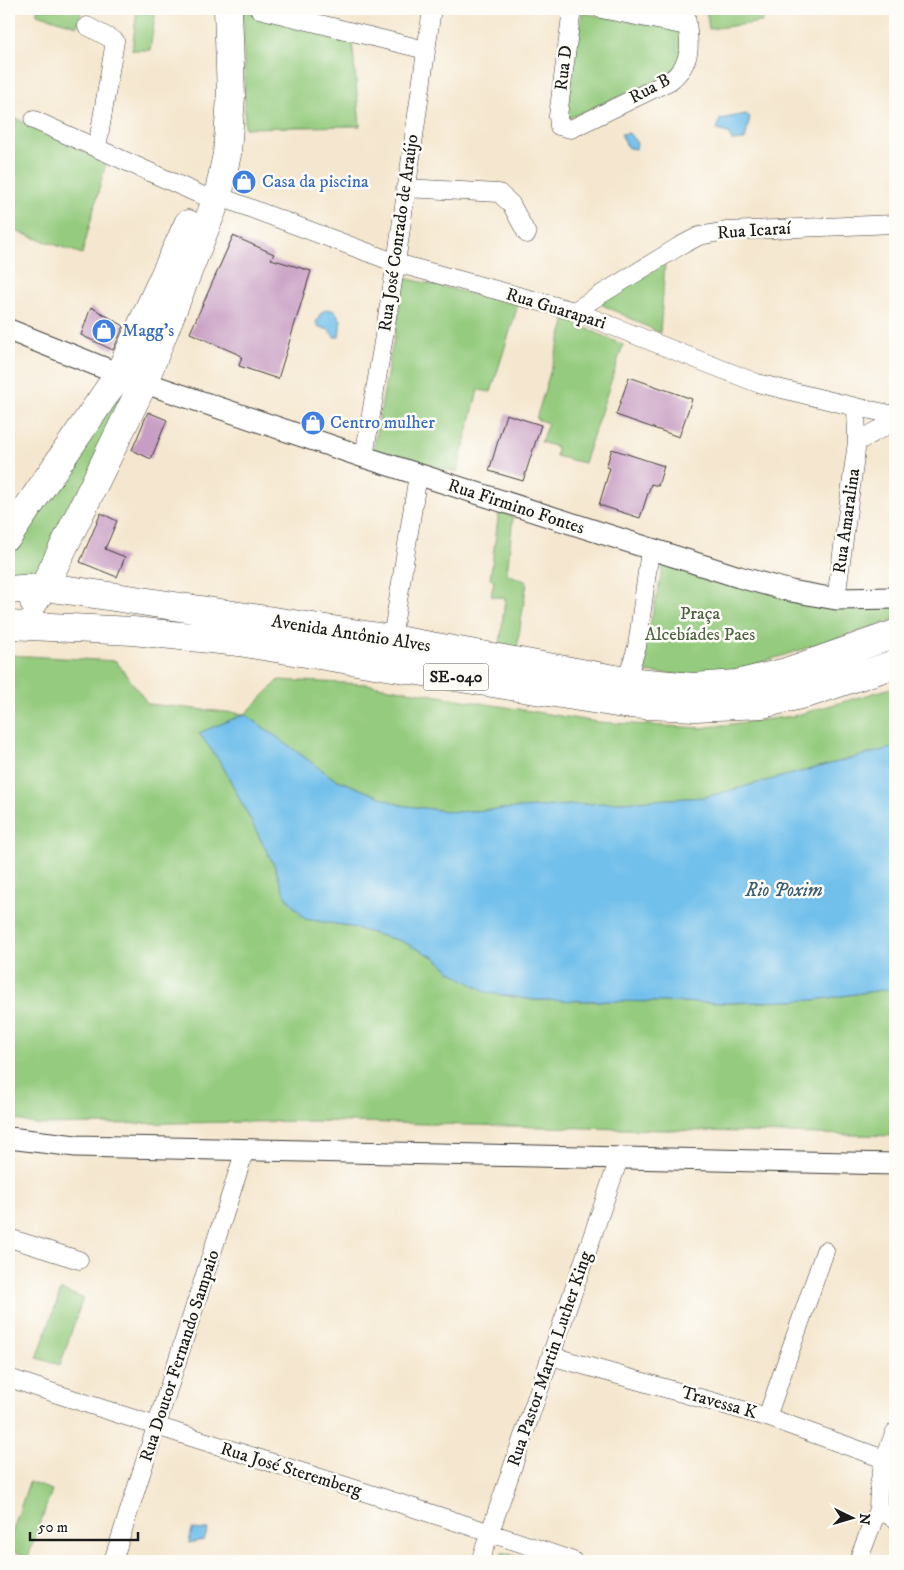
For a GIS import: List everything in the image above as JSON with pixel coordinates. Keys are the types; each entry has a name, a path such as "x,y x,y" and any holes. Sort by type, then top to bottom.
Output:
{"main road":[{"path":"210,9 213,103 212,141 208,169 210,196"},
{"path":"11,625 44,588 227,154 231,96 228,9"},
{"path":"9,535 132,378"},
{"name":"Avenida Antônio Alves","path":"9,590 44,588 392,639 626,681 693,687 736,684 786,672 895,634"},
{"name":"Avenida Antônio Alves","path":"11,625 133,631 239,642 623,704 686,707 763,704 809,693 895,664"}],"street":[{"path":"259,9 426,50"},
{"name":"Rua José Conrado de Araújo","path":"364,457 396,263 432,9"},
{"name":"Rua D","path":"560,126 558,116 572,9"},
{"path":"600,9 687,26"},
{"name":"Rua B","path":"560,126 571,129 670,82 686,64 688,56 685,9"},
{"path":"87,26 115,41 97,148"},
{"name":"Rua Guarapari","path":"34,120 210,196 396,263 574,312 757,383 895,415"},
{"path":"406,188 499,193 510,204 527,234"},
{"name":"Rua Icaraí","path":"574,312 678,247 699,236 726,231 895,224"},
{"name":"Rua Firmino Fontes","path":"9,330 132,378 418,476 748,580 836,599 895,598"},
{"name":"Rua Amaralina","path":"836,599 857,442 856,407"},
{"name":"Rua Amaralina","path":"857,442 895,421"},
{"path":"392,639 418,476"},
{"path":"626,681 637,647 650,550"},
{"path":"9,1138 76,1146 620,1156 895,1164"},
{"name":"Rua Doutor Fernando Sampaio","path":"113,1561 245,1150"},
{"name":"Rua Pastor Martin Luther King","path":"480,1561 620,1156"},
{"path":"9,1238 79,1260"},
{"path":"767,1417 824,1251"},
{"name":"Travessa K","path":"550,1356 767,1417 884,1459"},
{"name":"Rua José Steremberg","path":"9,1378 157,1428 490,1532 574,1561"},
{"path":"858,1561 878,1509 879,1485 884,1459 895,1432"},
{"path":"878,1509 895,1519"}],"green space":[{"path":"37,9 82,9 77,26 37,14"},
{"path":"137,9 156,9 150,50 132,50"},
{"path":"706,9 760,9 762,22 709,29"},
{"path":"243,11 352,39 360,126 245,128"},
{"path":"582,13 685,31 686,68 564,120"},
{"path":"9,115 106,163 82,254 9,229"},
{"path":"665,263 660,333 599,303"},
{"path":"405,278 518,305 491,392 478,390 457,472 373,451"},
{"path":"566,319 623,345 584,463 556,456 557,447 541,442 548,423 536,419"},
{"path":"125,382 135,385 40,576 9,578 9,560"},
{"path":"499,511 513,517 507,574 527,582 517,648 500,645 505,598 491,596 494,581 490,579"},
{"name":"Praça Alcebíades Paes","path":"664,564 895,601 895,620 734,671 687,675 639,672"},
{"path":"9,655 116,661 148,704 245,714 199,733 221,763 274,865 286,897 305,919 343,925 401,941 434,957 453,973 534,1000 729,1003 815,1000 895,988 895,1136 313,1121 38,1125 9,1118"},
{"path":"279,680 366,684 597,722 701,728 793,716 895,687 895,747 705,797 454,812 400,805 333,778 245,714"},
{"path":"61,1290 83,1298 60,1365 37,1358"},
{"path":"29,1482 52,1490 28,1557 9,1550 9,1542"},
{"path":"502,1552 533,1561 499,1561"}],"water":[{"path":"746,114 750,117 745,140 732,141 728,133 717,130 720,119"},
{"path":"629,133 637,143 636,149 628,148 621,134"},
{"path":"327,309 335,311 341,320 339,337 334,337 329,330 319,327 316,323 321,313"},
{"name":"Rio Poxim","path":"245,714 333,778 400,805 454,812 705,797 895,747 895,988 815,1000 729,1003 534,1000 488,993 453,973 434,957 401,941 343,925 305,919 286,897 274,865 221,763 199,733"},
{"path":"192,1529 208,1530 204,1540 189,1543"}],"building":[{"path":"233,236 274,254 271,259 311,271 278,379 239,366 242,356 190,333"},
{"name":"Magg's","path":"91,307 124,326 113,350 81,335"},
{"path":"629,377 692,399 679,437 616,415"},
{"path":"148,412 167,420 151,459 132,450"},
{"path":"506,414 541,425 523,481 489,471"},
{"path":"612,449 664,466 658,486 651,484 640,518 599,505 610,468 606,467"},
{"path":"101,513 117,521 105,549 125,557 117,577 80,562"}],"place":[{"name":"Casa da piscina","path":"244,182"},
{"name":"Magg's","path":"104,331"},
{"name":"Centro mulher","path":"313,423"}]}
